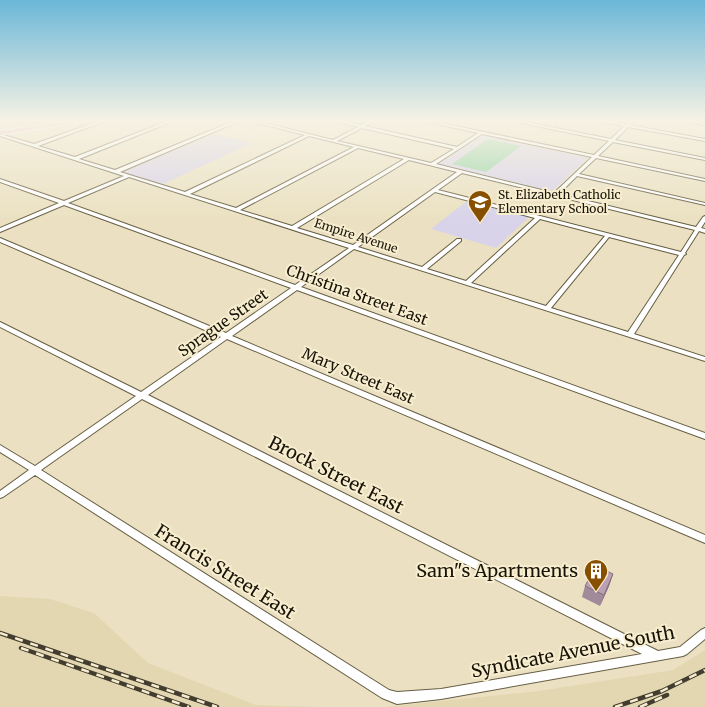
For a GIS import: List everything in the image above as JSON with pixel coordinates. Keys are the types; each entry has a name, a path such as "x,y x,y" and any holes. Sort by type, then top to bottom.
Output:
{"street":[{"name":"Empire Avenue","path":"55,153 705,359"},
{"path":"73,159 89,153"},
{"path":"115,172 161,153"},
{"path":"185,194 271,153"},
{"path":"236,210 345,153"},
{"path":"382,153 705,231"},
{"path":"432,165 450,153"},
{"path":"577,153 705,180"},
{"path":"555,195 603,153"},
{"path":"674,153 705,159"},
{"path":"293,228 408,159"},
{"name":"Sprague Street","path":"0,495 462,172"},
{"path":"577,175 705,204"},
{"path":"0,230 128,176"},
{"name":"Christina Street East","path":"0,180 705,436"},
{"path":"436,191 683,254"},
{"path":"467,283 539,217"},
{"path":"630,335 705,218"},
{"path":"547,309 608,235"},
{"name":"Mary Street East","path":"0,240 705,539"},
{"path":"423,269 459,240"},
{"name":"Brock Street East","path":"0,324 658,656"},
{"name":"Francis Street East","path":"0,448 386,694 397,698 441,694"},
{"name":"Syndicate Avenue South","path":"441,694 683,651 705,633"}],"shaded area":[{"path":"169,153 230,153 163,184 123,172"},
{"path":"455,153 565,153 588,158 552,191 439,164"},
{"name":"St. Elizabeth Catholic Elementary School","path":"467,201 529,217 496,248 431,229"},
{"path":"0,596 50,599 94,613 148,663 256,705 322,707 0,707"},
{"path":"705,650 705,707 384,707 539,691 673,670"}],"green space":[{"path":"468,153 512,153 486,172 452,164"}],"building":[{"path":"596,566 613,574 604,595 585,586"}],"railway":[{"path":"0,633 217,707"},
{"path":"21,648 189,707"},
{"path":"615,707 662,691 705,670"},
{"path":"640,707 667,695"}],"place":[{"name":"St. Elizabeth Catholic Elementary School","path":"480,223"},
{"name":"Sam\"s Apartments","path":"596,592"}]}
